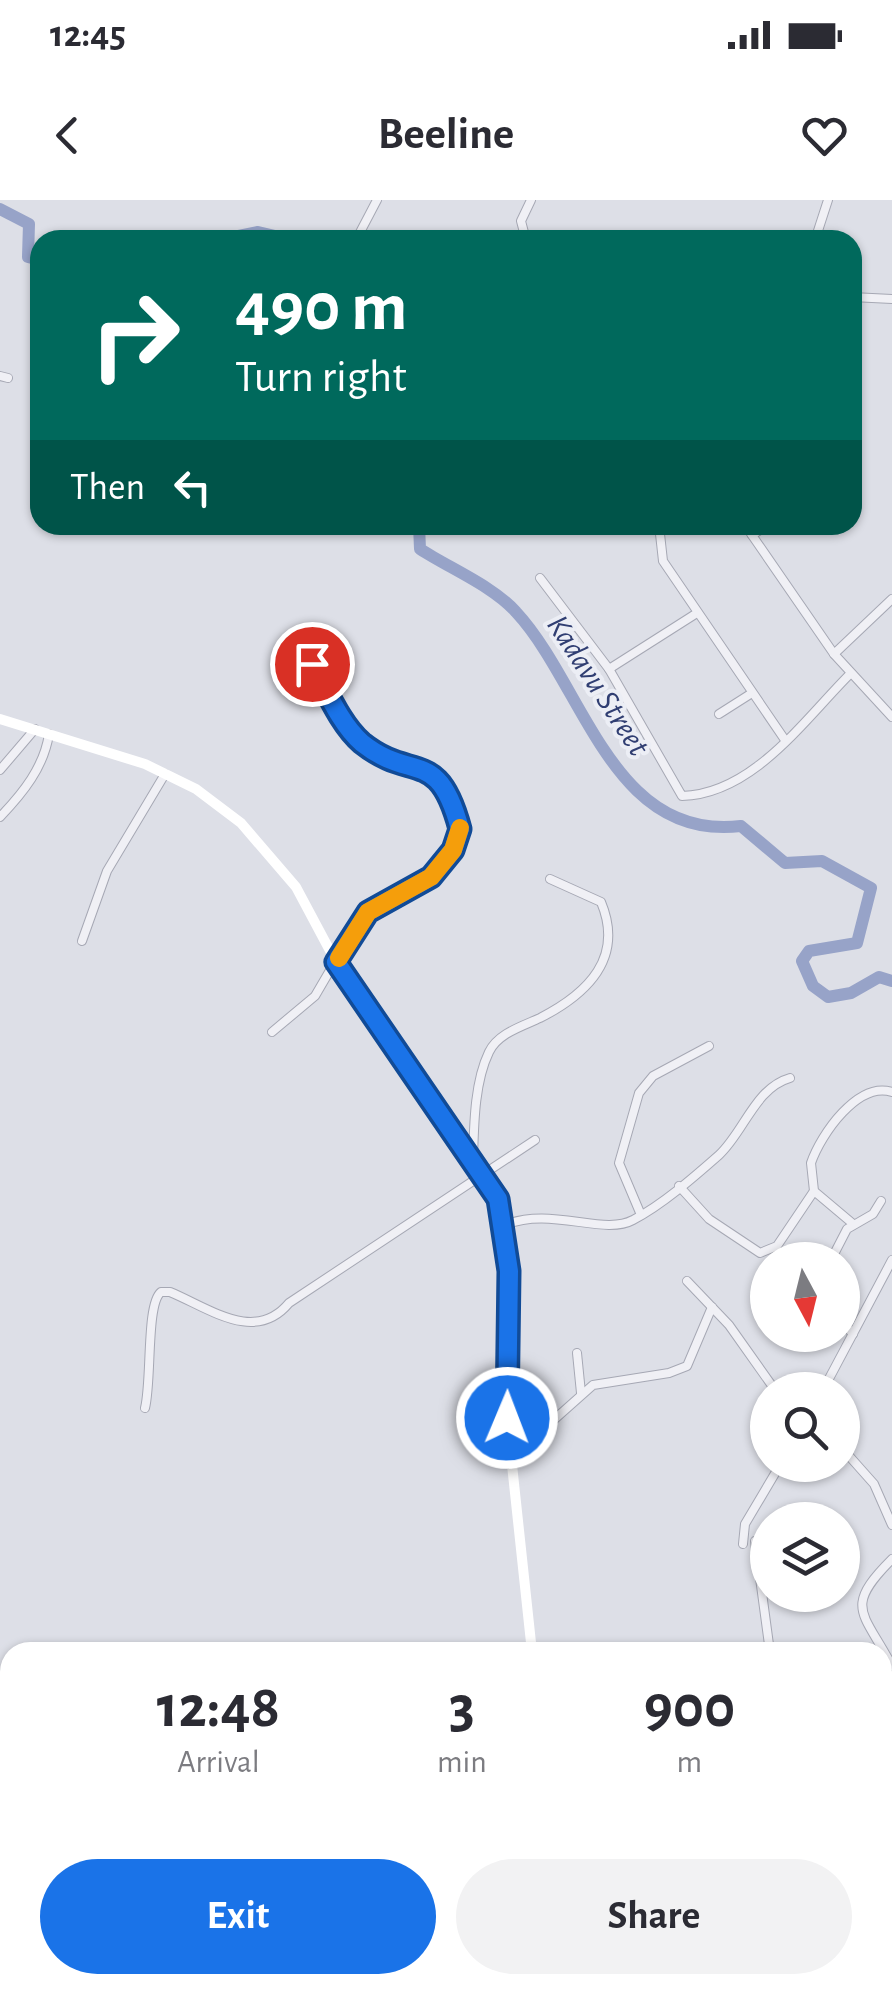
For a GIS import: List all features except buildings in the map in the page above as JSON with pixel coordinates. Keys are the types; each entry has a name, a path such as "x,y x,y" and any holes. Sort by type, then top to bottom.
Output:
{"street":[{"path":"361,230 377,200"},
{"path":"523,230 521,221 532,200"},
{"path":"819,230 828,200"},
{"path":"862,298 892,299"},
{"path":"659,535 659,552 785,740"},
{"path":"752,535 834,654 892,717"},
{"path":"540,578 609,669 682,796 732,784 785,740 850,674"},
{"path":"834,654 892,599"},
{"path":"609,669 697,613"},
{"path":"272,1032 316,996 368,912 431,877 453,850 460,829 440,780 431,771 364,744 312,664"},
{"path":"719,714 752,693"},
{"path":"0,719 165,774 196,789 241,823 296,887 336,962 498,1199 506,1226 507,1418 531,1642"},
{"path":"0,770 35,729"},
{"path":"0,817 34,776 46,753 49,734"},
{"path":"82,941 107,871 165,774"},
{"path":"473,1160 474,1124 490,1050 511,1030 544,1016 581,990 608,956 611,926 601,902 550,879"},
{"path":"641,1215 619,1163 640,1093 653,1076 709,1046"},
{"path":"506,1226 534,1216 616,1224 641,1215 728,1145 773,1084 790,1078"},
{"path":"852,1223 814,1191 809,1172 813,1156 858,1095 874,1089 892,1092"},
{"path":"145,1408 153,1360 150,1312 160,1292 170,1292 244,1324 261,1322 280,1314 289,1303 536,1140"},
{"path":"679,1186 709,1220 760,1253 777,1246 814,1191"},
{"path":"841,1242 852,1223 874,1214 881,1201"},
{"path":"860,1321 892,1260"},
{"path":"688,1281 761,1372"},
{"path":"512,1457 582,1393 603,1381 669,1373 687,1366 712,1307"},
{"path":"577,1353 582,1393"},
{"path":"860,1468 874,1484 891,1520"},
{"path":"743,1544 746,1520 769,1482"},
{"path":"880,1642 862,1605 866,1585 892,1560"},
{"path":"765,1612 769,1642"}],"waterway":[{"name":"Kadavu Street","path":"0,209 29,224 30,258"},
{"name":"Kadavu Street","path":"419,535 420,549 483,586 516,612 540,643 606,752 631,785 661,810 697,824 741,826 785,863 822,861 871,888 857,943 809,951 802,961 813,986 828,997 851,993 879,977 892,981"}],"slow traffic":[{"path":"339,958 360,919 420,886 445,862 460,828"}],"route":[{"path":"312,664 354,736 375,751 431,771 446,790 456,813 458,838 445,862 420,886 360,919 336,962 486,1177 504,1215 509,1271 507,1418"}]}
